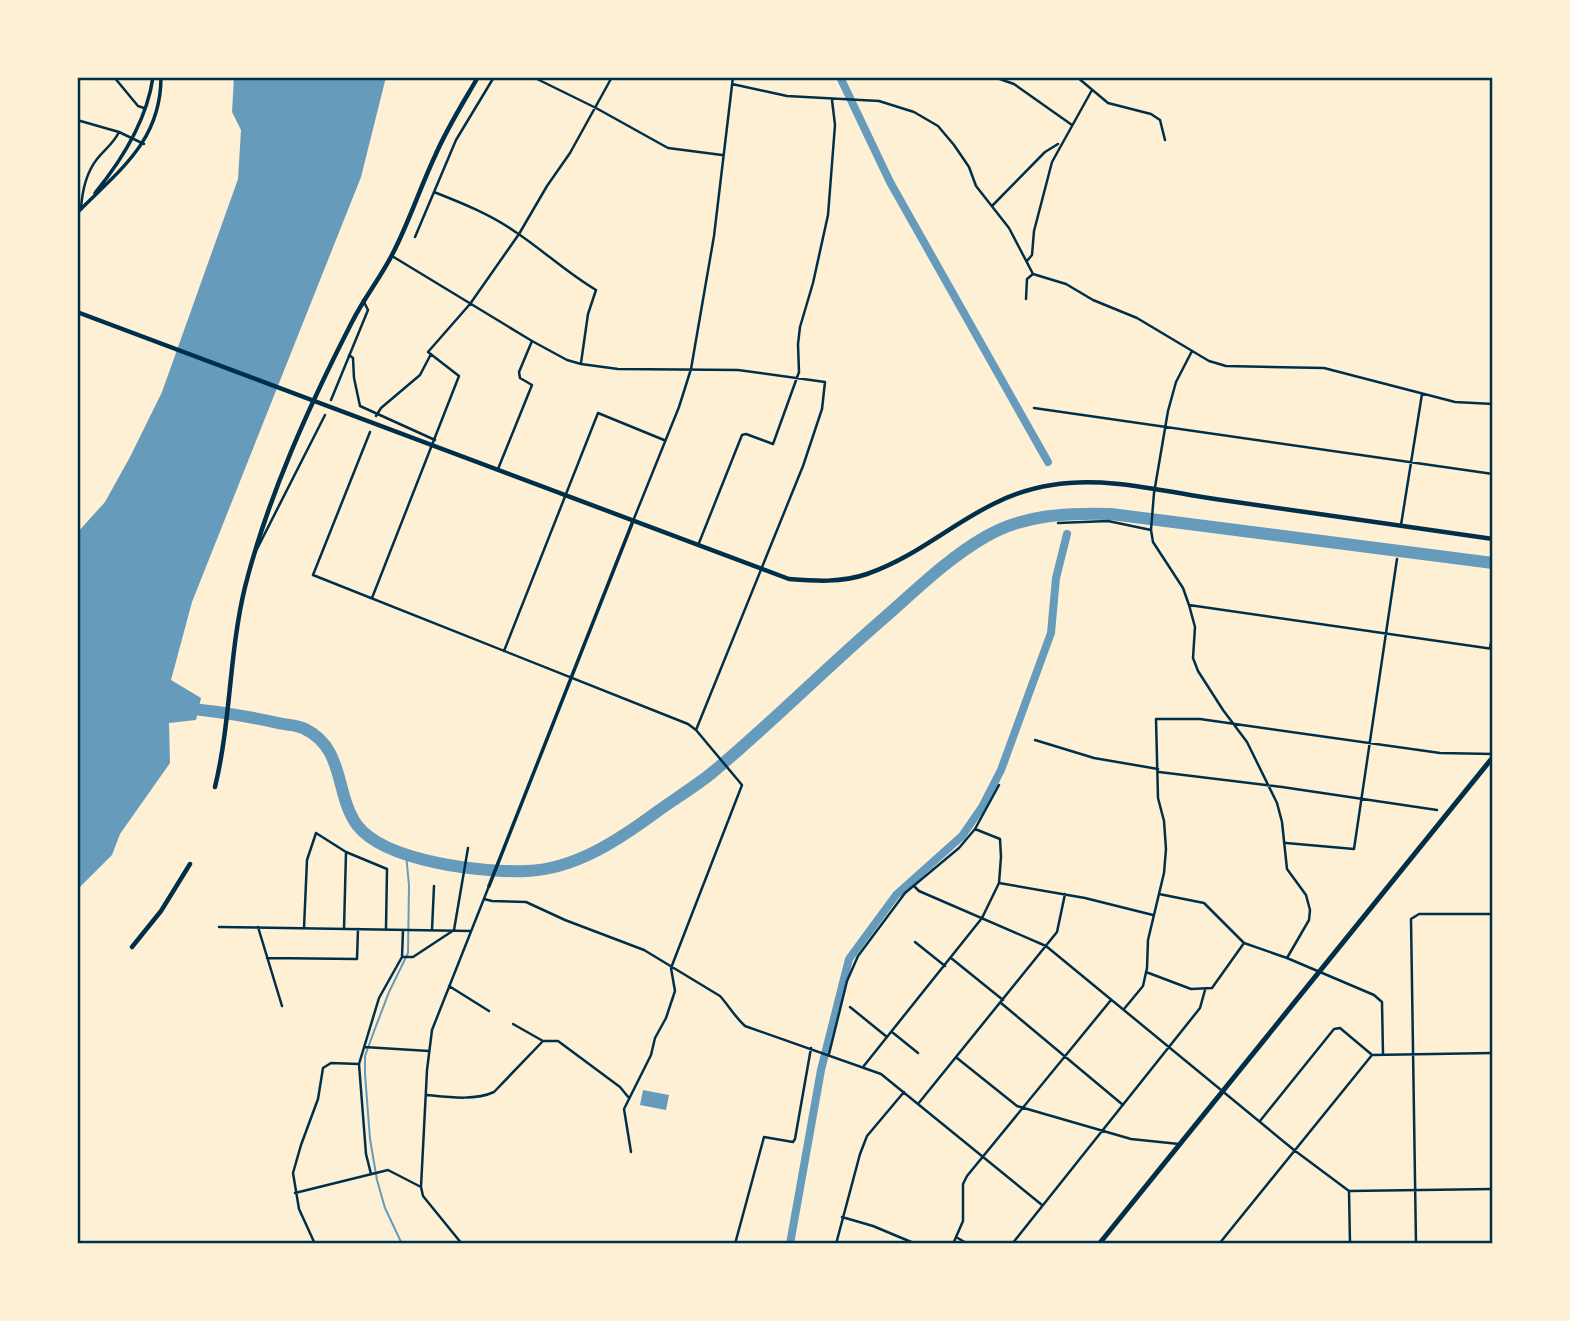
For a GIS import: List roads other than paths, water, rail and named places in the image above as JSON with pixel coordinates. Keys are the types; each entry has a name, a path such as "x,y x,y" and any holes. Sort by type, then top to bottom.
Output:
{"highway":[{"path":"1099,1244 1493,755"}],"main road":[{"path":"215,787 236,632 253,558 264,524 313,402 363,300 392,256 448,128 478,77"},
{"path":"77,313 299,397 434,443 498,471 789,579 820,582 845,580 867,574 908,554 998,500 1051,485 1102,483 1493,539"},
{"path":"132,947 161,911 190,864"}],"street":[{"path":"114,77 138,106 144,108"},
{"path":"85,205 122,158 144,108 153,77"},
{"path":"79,211 123,170 144,144 156,113 161,77"},
{"path":"415,237 456,141 494,77"},
{"path":"533,77 668,148 722,155"},
{"path":"372,599 459,376 428,352 470,304 519,234 612,77"},
{"path":"462,1244 428,1205 421,1187 432,1030 679,407 691,369 714,236 733,77"},
{"path":"994,77 1014,84 1072,125"},
{"path":"1077,77 1108,103 1151,114 1160,120 1164,140"},
{"path":"732,84 787,96 879,101 914,112 937,127 954,145 969,167 976,187 1009,228 1033,274 1066,284 1093,300 1137,318 1209,361 1226,366 1324,368 1455,402 1493,404"},
{"path":"1027,261 1032,255 1034,231 1052,162 1060,143 1092,90"},
{"path":"697,546 742,435 773,444 797,379 800,327 828,215 835,125 832,100"},
{"path":"77,120 120,132 144,144"},
{"path":"79,211 82,193 94,163 120,132"},
{"path":"992,206 1045,152 1060,143"},
{"path":"434,192 519,234 555,263 596,290 588,314 581,364"},
{"path":"392,256 567,360 618,369 738,370 825,382 822,409 803,467 696,730"},
{"path":"1026,299 1027,279 1033,274"},
{"path":"331,400 368,310 363,300"},
{"path":"498,471 532,385 520,378 519,372 532,341"},
{"path":"1192,351 1176,382 1165,427 1154,491 1151,528 1153,542 1182,588 1189,605 1195,627 1193,658 1208,687 1271,786 1282,821 1287,869 1306,895 1310,910 1309,920 1287,958"},
{"path":"377,415 420,376 431,354"},
{"path":"349,355 353,358 360,406 434,443"},
{"path":"1401,525 1422,394"},
{"path":"1034,408 1493,474"},
{"path":"504,651 598,413 664,440"},
{"path":"253,558 325,415"},
{"path":"370,432 313,575 688,724 742,785 671,968 675,991 650,1055 624,1109 631,1152"},
{"path":"1058,523 1108,521 1151,528"},
{"path":"1286,843 1354,849 1397,559"},
{"path":"1189,605 1492,649 1493,632"},
{"path":"1124,1009 1143,986 1148,940 1166,849 1164,821 1158,798 1156,719 1200,719 1440,752 1493,755"},
{"path":"1035,740 1094,758 1158,771 1437,810"},
{"path":"829,1054 852,965 905,893 959,848 975,829 999,785"},
{"path":"863,1067 982,918 999,883 1000,839 975,829"},
{"path":"304,928 307,860 316,833 346,852 387,869 386,929"},
{"path":"404,957 411,957 454,930 468,848"},
{"path":"344,929 346,852"},
{"path":"999,883 1065,894 1153,915"},
{"path":"432,930 434,886"},
{"path":"914,886 919,891 1045,946 1294,1150 1349,1191 1493,1189"},
{"path":"918,1104 1057,932 1065,894"},
{"path":"1158,894 1203,903 1244,943 1374,995 1382,1002 1383,1054"},
{"path":"484,899 526,902 644,950 720,996 730,1006 736,1018 746,1026 881,1074 1042,1205"},
{"path":"1416,1244 1411,919 1419,914 1493,914"},
{"path":"219,927 471,932"},
{"path":"258,927 282,1006"},
{"path":"267,958 357,959 358,929"},
{"path":"373,1174 366,1154 359,1064 384,986 404,957 405,930"},
{"path":"915,942 945,966"},
{"path":"1146,972 1177,985 1205,990 1216,985 1244,943"},
{"path":"951,958 1123,1105"},
{"path":"449,986 489,1011"},
{"path":"1012,1244 1200,1009 1205,990"},
{"path":"953,1244 963,1222 963,1184 967,1175 1111,1000"},
{"path":"850,1007 887,1037"},
{"path":"513,1024 543,1041 558,1041 620,1087 629,1098"},
{"path":"1260,1121 1334,1029 1340,1028 1372,1055 1493,1053"},
{"path":"892,1032 918,1053"},
{"path":"427,1095 487,1095 543,1041"},
{"path":"364,1047 429,1051"},
{"path":"735,1244 764,1137 793,1142 795,1139 811,1048"},
{"path":"1219,1244 1372,1055"},
{"path":"957,1058 1017,1106 1131,1139 1179,1144"},
{"path":"315,1244 299,1209 295,1193 295,1163 318,1099 323,1068 331,1063 359,1064"},
{"path":"835,1244 867,1136 904,1092"},
{"path":"295,1193 388,1170 421,1187"},
{"path":"1349,1191 1350,1244"},
{"path":"842,1217 873,1226 916,1244"},
{"path":"956,1237 968,1244"}],"water":[{"path":"234,77 386,77 361,177 192,602 171,680 201,698 196,720 169,723 170,763 120,834 112,855 77,890 77,533 105,502 162,392 238,179 241,130 232,112"},
{"path":"643,1090 669,1095 666,1110 640,1105"}],"waterway":[{"path":"840,77 890,182 1048,462"},
{"path":"184,708 295,726 318,737 333,760 345,800 357,825 371,838 389,848 436,863 486,870 527,871 563,865 597,851 700,782 942,567 985,537 1015,524 1046,516 1111,514 1493,563"},
{"path":"790,1244 821,1070 849,959 896,895 962,836 982,807 1001,770 1051,633 1056,578 1067,534"},
{"path":"402,1244 385,1208 377,1180 370,1139 365,1056 389,992 408,953 409,885 406,854"}]}
